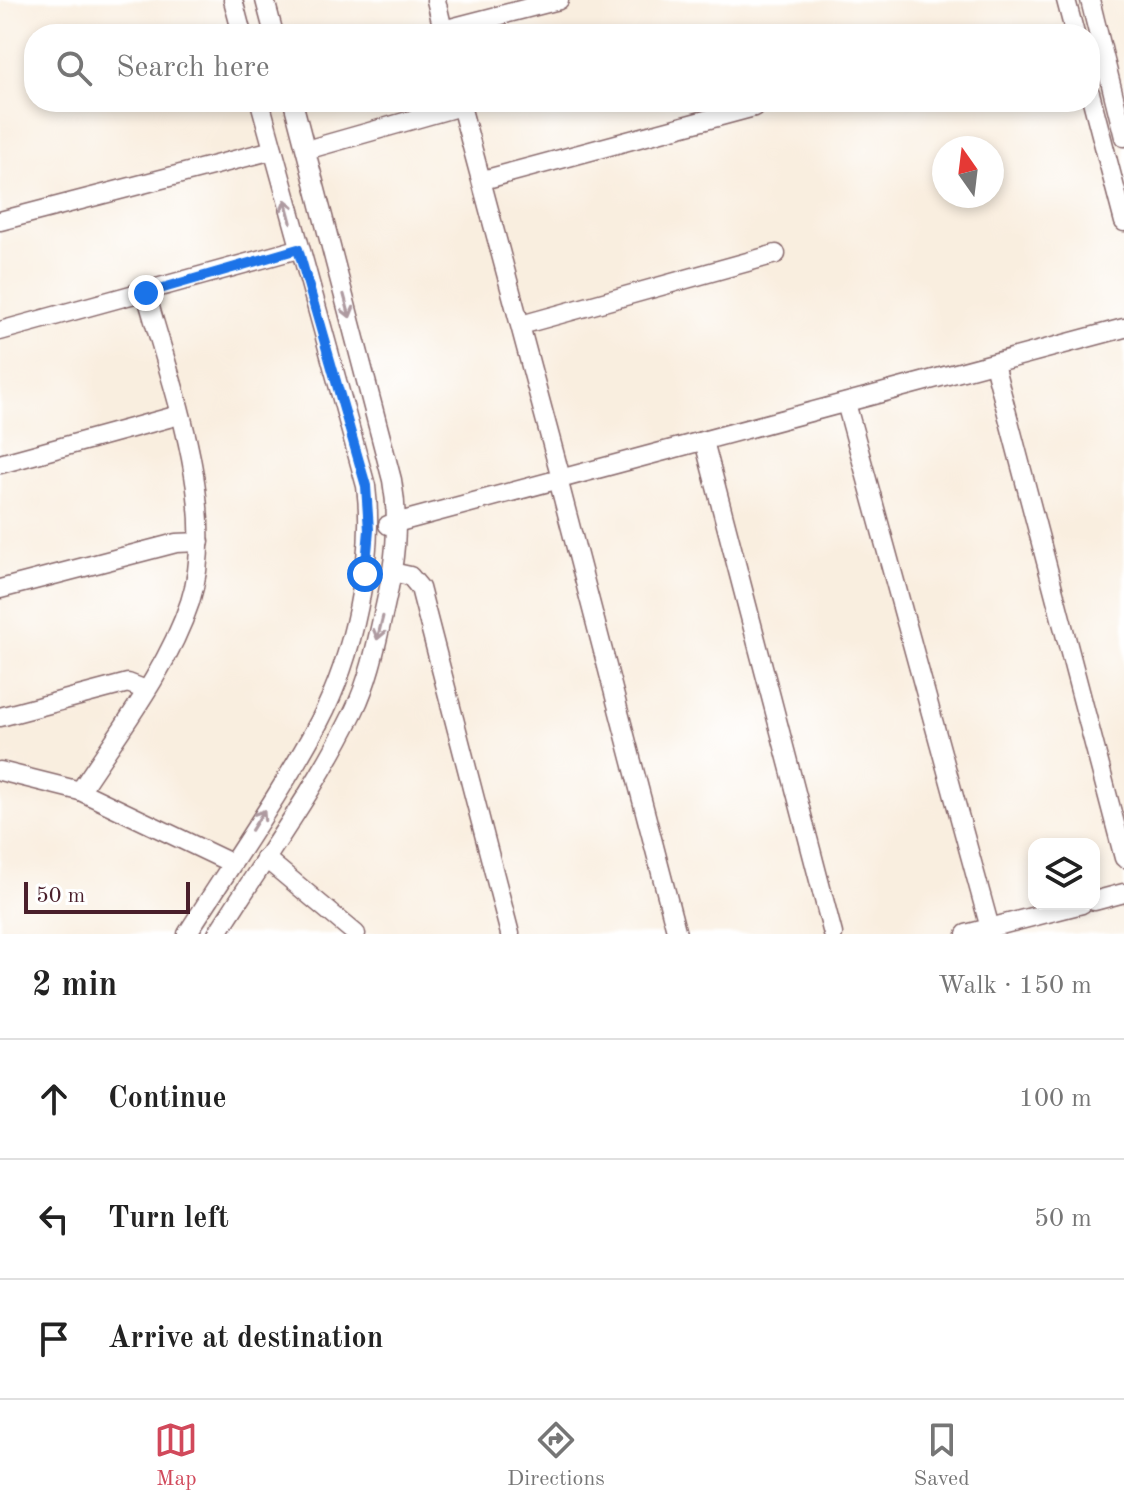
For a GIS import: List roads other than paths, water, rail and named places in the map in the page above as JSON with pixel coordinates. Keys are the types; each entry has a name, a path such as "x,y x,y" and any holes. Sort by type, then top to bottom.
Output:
{"street":[{"path":"233,0 239,24"},
{"path":"265,0 271,24"},
{"path":"436,0 442,24"},
{"path":"473,24 559,0"},
{"path":"1066,0 1072,24"},
{"path":"1090,0 1096,24"},
{"path":"1100,40 1124,137"},
{"path":"187,934 320,720 339,673 365,574 369,530 366,486 298,249 263,112"},
{"path":"217,934 355,710 368,674 392,572 397,523 392,480 296,112"},
{"path":"306,150 434,112"},
{"path":"463,112 677,934"},
{"path":"483,180 735,112"},
{"path":"1097,112 1116,163 1124,222"},
{"path":"0,221 273,150"},
{"path":"0,331 298,249"},
{"path":"521,325 776,254"},
{"path":"80,791 164,660 190,602 197,571 199,500 146,293"},
{"path":"369,530 1124,328"},
{"path":"994,364 1124,858"},
{"path":"846,403 990,928"},
{"path":"0,464 179,415"},
{"path":"704,441 833,934"},
{"path":"0,589 176,543 200,542"},
{"path":"392,572 410,576 420,588 510,934"},
{"path":"0,717 128,683 146,690"},
{"path":"0,771 80,791 231,863"},
{"path":"265,858 356,934"},
{"path":"1100,899 1124,893"},
{"path":"966,934 1059,910"}]}
